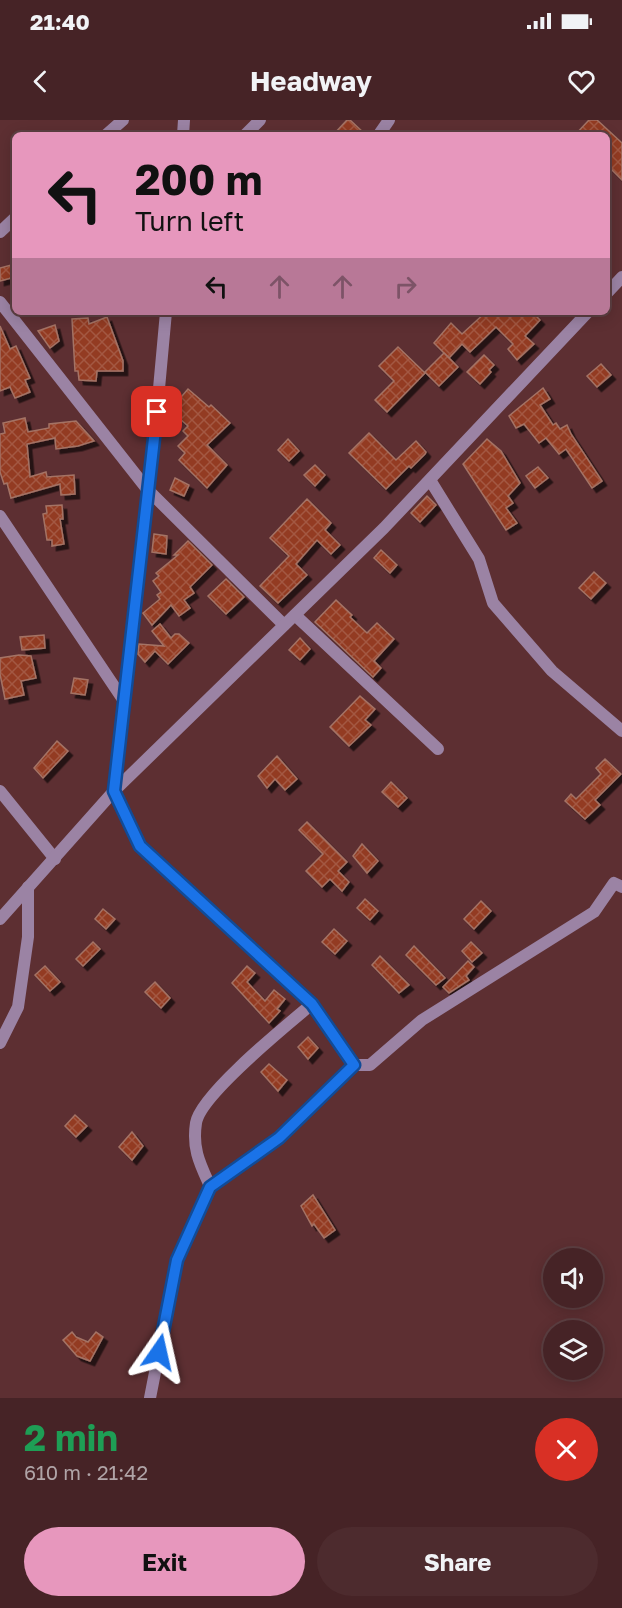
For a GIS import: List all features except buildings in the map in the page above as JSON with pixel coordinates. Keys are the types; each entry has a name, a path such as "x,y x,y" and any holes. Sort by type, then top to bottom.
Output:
{"street":[{"path":"109,132 123,120"},
{"path":"249,132 260,120"},
{"path":"0,232 12,221"},
{"path":"610,290 622,277"},
{"path":"0,302 147,489 284,625"},
{"path":"166,315 119,765 114,791 140,846 312,1004 354,1065"},
{"path":"0,919 114,791 430,480 585,315"},
{"path":"430,480 479,559 493,603 552,670 622,731"},
{"path":"0,516 124,701"},
{"path":"295,615 438,749"},
{"path":"0,791 55,859"},
{"path":"150,1398 177,1260 210,1187 279,1138 354,1065 370,1065 422,1020 594,912 614,883 622,887"},
{"path":"0,1043 18,1007 28,937 28,887"},
{"path":"210,1186 196,1156 196,1121 219,1086 312,1004"}],"route":[{"path":"157,412 124,701 119,765 114,791 140,846 312,1004 354,1065 279,1138 210,1187 177,1260 159,1352"}]}
